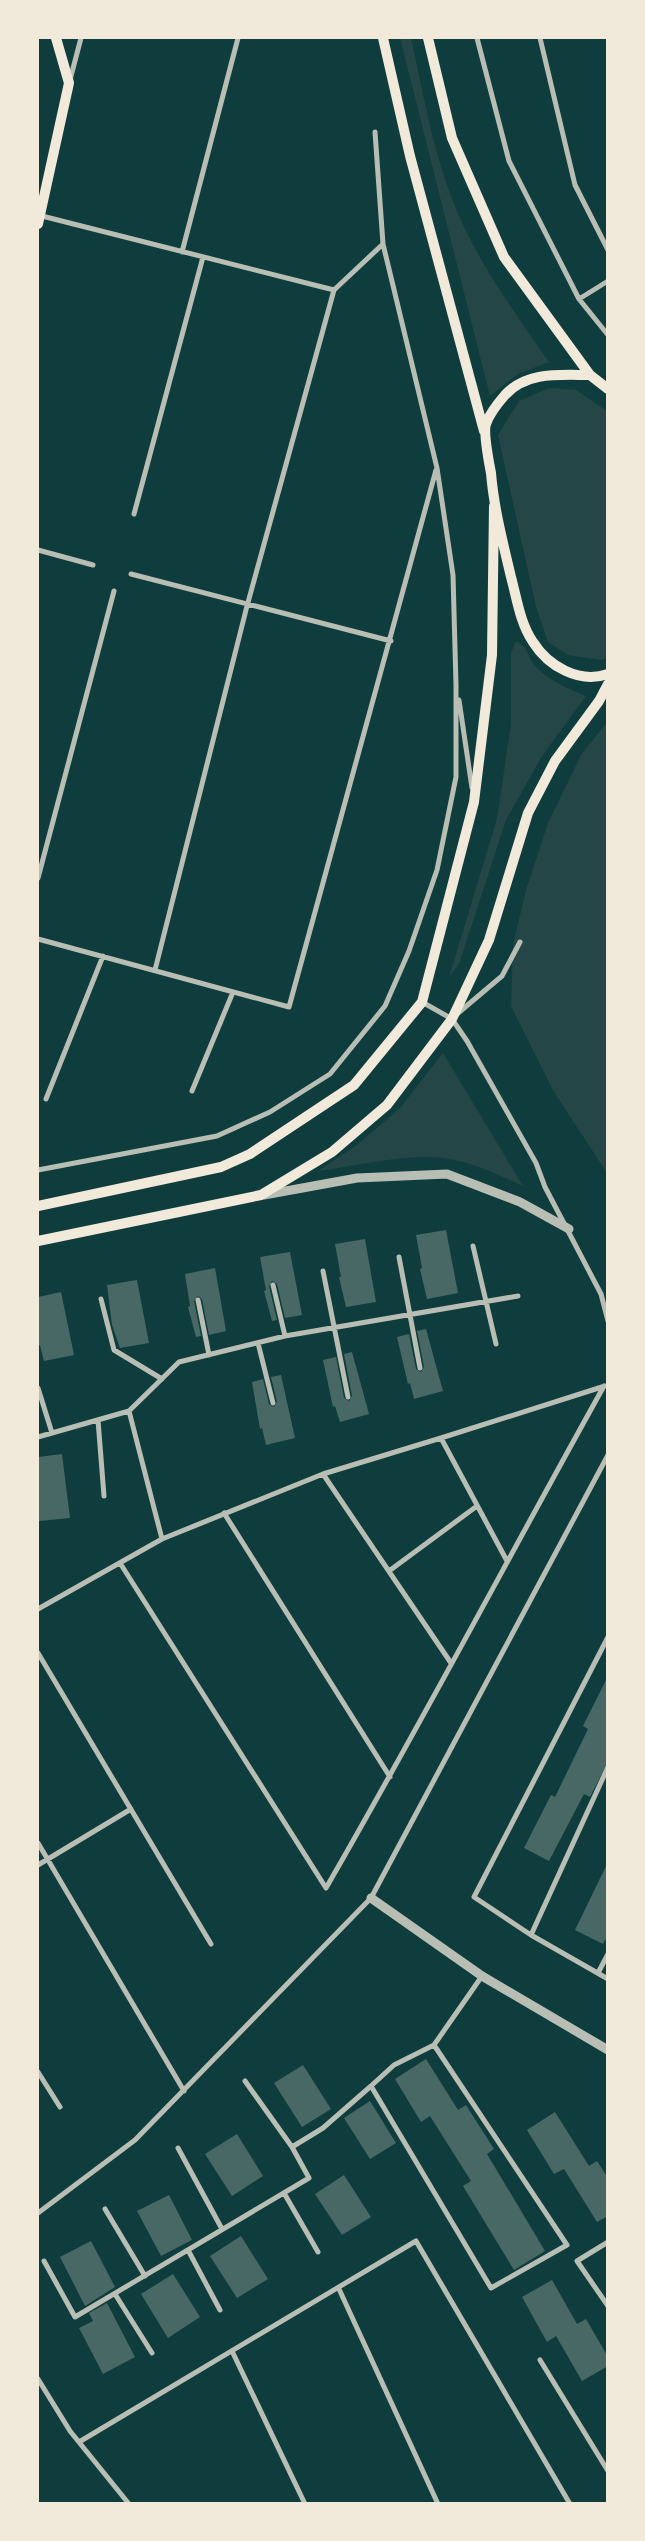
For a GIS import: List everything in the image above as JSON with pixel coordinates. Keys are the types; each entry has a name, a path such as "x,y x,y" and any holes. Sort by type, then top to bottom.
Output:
{"main road":[{"path":"38,218 69,83 56,38"},
{"path":"383,38 410,156 488,446"},
{"path":"428,38 452,138 504,257 590,375 608,389"},
{"path":"38,1206 221,1167 250,1154 354,1086 422,1002 474,802 492,655 494,506 485,425 505,395 516,385 545,375 590,375"},
{"path":"494,506 521,618 533,642 555,665 569,673 584,677 600,677 608,674"},
{"path":"38,1242 261,1195 332,1152 387,1105 452,1019 489,940 528,813 555,761 599,701 608,684"}],"street":[{"path":"69,83 82,38"},
{"path":"182,252 238,38"},
{"path":"477,38 509,161 579,299 608,335"},
{"path":"540,38 576,185 608,250"},
{"path":"38,1170 217,1136 270,1112 330,1074 385,1006 409,951 436,870 456,777 453,575 437,468 382,244 375,132"},
{"path":"38,218 334,290"},
{"path":"155,970 247,606 334,290 382,244"},
{"path":"134,514 203,257"},
{"path":"579,299 608,281"},
{"path":"38,939 289,1007 437,468"},
{"path":"38,550 93,564"},
{"path":"131,574 247,606 391,641"},
{"path":"38,878 114,591"},
{"path":"456,685 474,802"},
{"path":"452,1019 502,976 520,942"},
{"path":"46,1099 103,956"},
{"path":"192,1091 233,992"},
{"path":"422,1002 452,1019 536,1163 545,1187 601,1294 608,1321"},
{"path":"261,1195 357,1178 447,1174 520,1202 569,1230"},
{"path":"473,1246 496,1344"},
{"path":"399,1257 420,1368"},
{"path":"322,1271 348,1397"},
{"path":"273,1285 285,1336"},
{"path":"38,1437 129,1411 179,1362 285,1336 518,1296"},
{"path":"101,1299 114,1350 162,1379"},
{"path":"198,1300 209,1355"},
{"path":"258,1343 273,1403"},
{"path":"38,1609 162,1539 224,1513 323,1474 606,1385"},
{"path":"120,1563 326,1888 390,1777 451,1662 606,1385"},
{"path":"38,1388 52,1432"},
{"path":"129,1411 162,1539"},
{"path":"98,1420 104,1496"},
{"path":"441,1438 507,1561"},
{"path":"38,2213 135,2140 184,2092 371,1898 608,1455"},
{"path":"323,1474 451,1662"},
{"path":"389,1571 478,1506"},
{"path":"224,1513 390,1777"},
{"path":"608,1636 474,1897 531,1935 608,1979"},
{"path":"38,1653 211,1944"},
{"path":"531,1935 608,1767"},
{"path":"38,1866 130,1808"},
{"path":"38,1843 184,2092"},
{"path":"371,1898 482,1976 608,2050"},
{"path":"598,1973 608,1954"},
{"path":"292,2146 323,2128 394,2065 434,2045 482,1976"},
{"path":"371,2086 491,2288 567,2245 434,2045"},
{"path":"38,2072 60,2107"},
{"path":"44,2261 75,2317 309,2178 292,2146 245,2081"},
{"path":"178,2148 222,2229"},
{"path":"284,2193 318,2252"},
{"path":"105,2209 145,2276"},
{"path":"79,2442 339,2289 416,2241 570,2504"},
{"path":"608,2242 577,2260 608,2306"},
{"path":"188,2250 220,2310"},
{"path":"339,2289 438,2504"},
{"path":"115,2294 152,2353"},
{"path":"232,2351 305,2504"},
{"path":"540,2360 608,2472"},
{"path":"38,2379 70,2431 130,2504"}],"shaded area":[{"path":"400,38 411,38 428,119 439,160 461,221 496,284 549,362 518,374 490,396"},
{"path":"549,388 576,390 607,411 608,658 600,660 568,655 548,642 536,607 498,435 519,401"},
{"path":"516,641 524,646 534,665 542,673 586,696 542,756 506,820 459,964 449,977 497,819 511,724 511,653"},
{"path":"607,722 607,1173 554,1092 511,1006 513,945 526,890 548,823 581,755"},
{"path":"443,1053 523,1186 474,1165 430,1157 364,1163 318,1171 357,1145 400,1108"}],"building":[{"path":"446,1230 458,1293 427,1299 420,1269 422,1268 416,1235"},
{"path":"365,1239 376,1302 346,1307 339,1277 341,1277 335,1244"},
{"path":"290,1252 302,1315 285,1318 277,1284 272,1281 269,1286 277,1320 272,1321 264,1291 266,1290 260,1257"},
{"path":"215,1268 226,1331 209,1335 202,1299 198,1296 194,1301 201,1336 196,1337 188,1307 190,1306 185,1274"},
{"path":"137,1280 149,1343 120,1348 112,1325 107,1285"},
{"path":"61,1292 74,1355 44,1361 40,1345 38,1346 38,1297"},
{"path":"426,1329 443,1391 414,1399 410,1383 408,1384 397,1337 409,1334 416,1369 421,1372 424,1367 417,1331"},
{"path":"352,1352 369,1414 340,1422 335,1406 333,1407 323,1360 336,1357 344,1398 349,1401 352,1396 344,1354"},
{"path":"281,1375 295,1438 266,1445 262,1428 260,1429 252,1382 263,1379 269,1404 274,1407 277,1402 271,1377"},
{"path":"62,1454 70,1518 39,1521 38,1457"},
{"path":"608,1676 608,1762 590,1797 584,1794 549,1861 524,1848 551,1795 555,1797 588,1729 583,1726"},
{"path":"608,1862 608,1935 603,1944 575,1930"},
{"path":"426,2059 458,2110 466,2105 494,2149 487,2154 545,2251 514,2270 463,2186 471,2181 430,2116 421,2122 395,2079"},
{"path":"303,2065 331,2109 302,2127 274,2083"},
{"path":"370,2101 396,2143 370,2159 344,2118"},
{"path":"555,2112 589,2166 597,2161 608,2178 608,2216 597,2222 564,2169 554,2174 527,2130"},
{"path":"237,2134 263,2176 232,2196 205,2154"},
{"path":"344,2175 371,2217 342,2235 315,2194"},
{"path":"169,2195 192,2240 161,2256 137,2211"},
{"path":"241,2236 268,2279 237,2298 210,2256"},
{"path":"91,2241 115,2287 85,2306 60,2257"},
{"path":"173,2274 200,2317 168,2338 141,2294"},
{"path":"552,2280 577,2324 586,2319 608,2357 608,2366 582,2381 556,2336 547,2342 522,2297"},
{"path":"107,2303 135,2357 103,2374 79,2328 93,2321 89,2313"}]}
